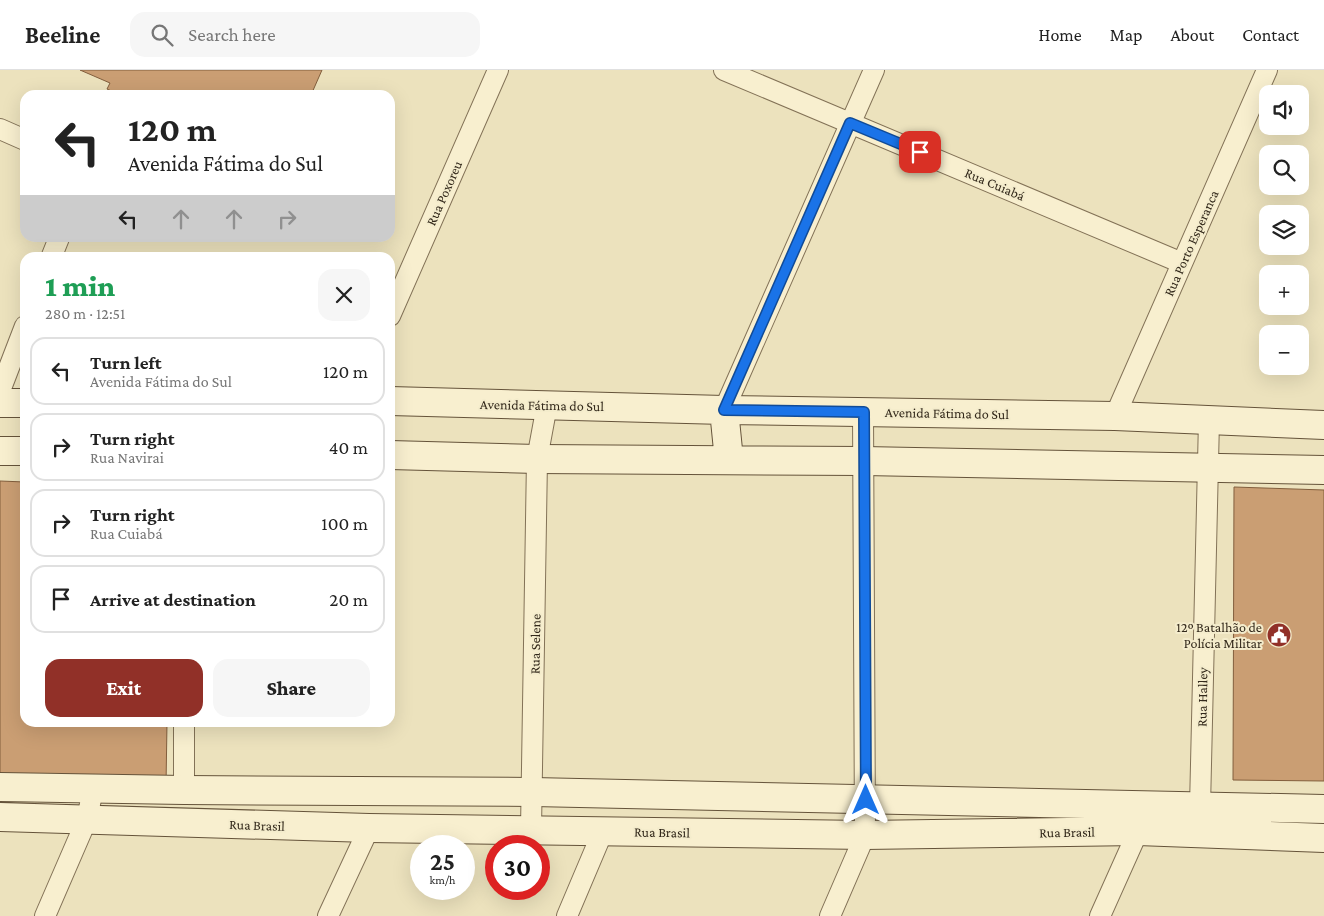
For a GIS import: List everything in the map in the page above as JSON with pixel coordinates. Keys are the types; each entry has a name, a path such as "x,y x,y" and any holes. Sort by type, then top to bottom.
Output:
{"street":[{"name":"Rua Poxoreu","path":"395,305 498,70"},
{"name":"Rua Cuiabá","path":"724,70 1182,263"},
{"path":"729,460 724,410 874,70"},
{"name":"Rua Porto Esperanca","path":"1115,416 1267,70"},
{"path":"0,129 20,138"},
{"path":"0,391 20,339"},
{"name":"Avenida Fátima do Sul","path":"395,401 724,410 1115,416 1324,425"},
{"path":"0,402 20,403"},
{"name":"Rua Selene","path":"531,829 537,459 547,405"},
{"path":"830,916 865,835 864,412"},
{"name":"Rua Halley","path":"1200,807 1209,420"},
{"path":"0,451 20,451"},
{"path":"395,455 537,459 864,461 1324,470"},
{"path":"184,727 184,790"},
{"name":"Rua Brasil","path":"0,787 533,792 1324,809"},
{"path":"45,916 87,819 94,789"},
{"path":"1100,916 1150,804"},
{"name":"Rua Brasil","path":"0,817 369,828 865,835 1138,831 1324,838"},
{"path":"328,916 369,828"},
{"path":"567,916 603,831"}],"building":[{"path":"80,70 322,70 313,90 109,90 107,89 110,83"},
{"path":"0,481 20,482 20,727 167,727 166,786 0,781"},
{"name":"12º Batalhão de Polícia Militar","path":"1234,487 1324,490 1324,781 1233,780"}],"place":[{"name":"12º Batalhão de Polícia Militar","path":"1279,635"}],"route":[{"path":"866,800 864,412 724,410 850,123 920,152"}]}
